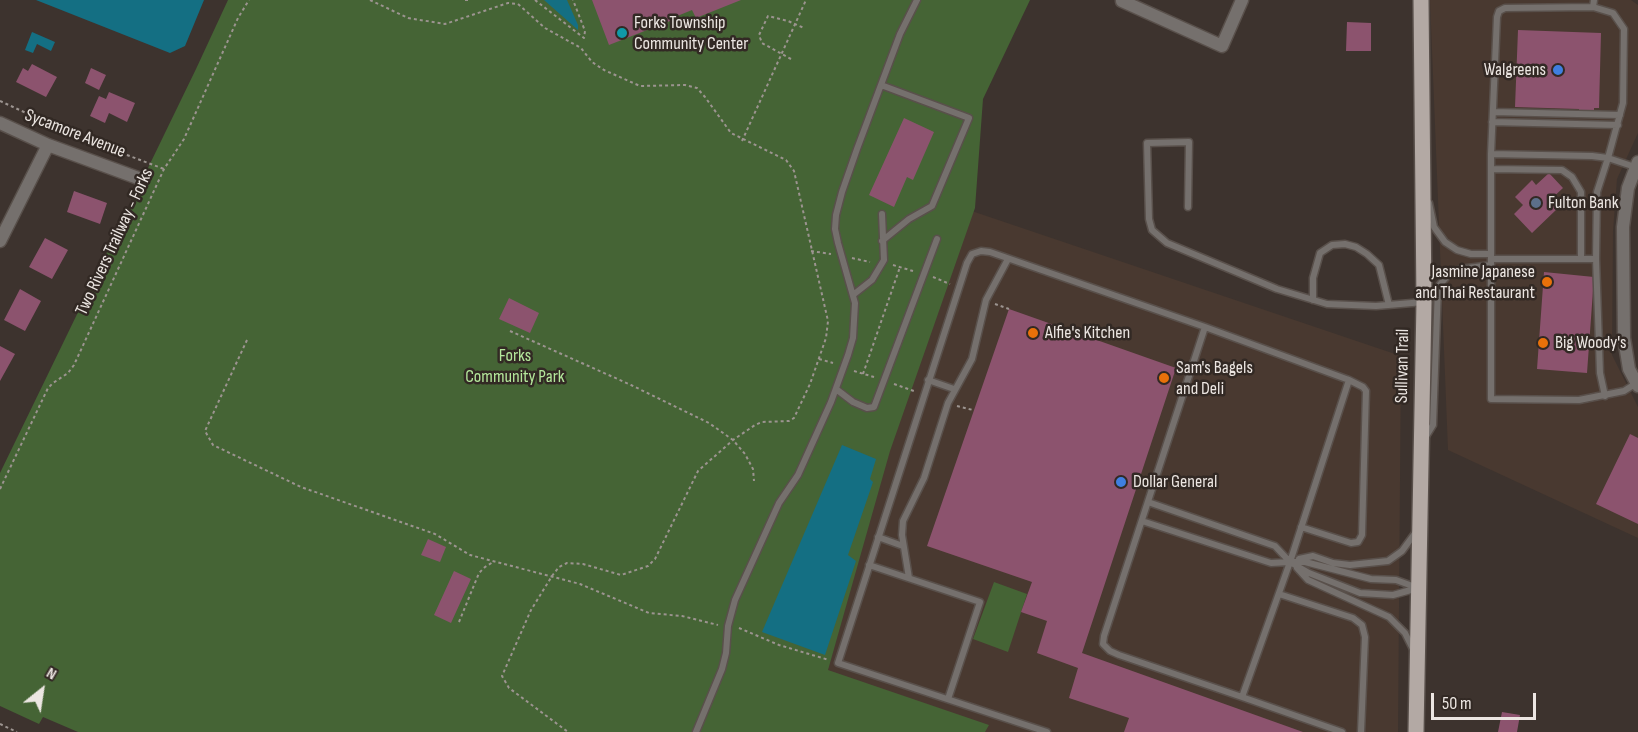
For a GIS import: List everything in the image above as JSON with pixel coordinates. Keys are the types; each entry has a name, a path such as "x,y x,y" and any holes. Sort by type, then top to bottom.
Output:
{"main road":[{"name":"Sullivan Trail","path":"1416,732 1424,302 1422,0"}],"street":[{"path":"1122,0 1122,2 1222,46 1242,0"},
{"name":"Sycamore Avenue","path":"0,123 48,145 138,178"},
{"path":"0,241 48,145"},
{"path":"1637,165 1628,188 1623,227 1624,338 1629,369 1637,385"}],"lane":[{"path":"696,732 722,669 728,626 735,600 779,503 798,475 836,389 853,338 855,310 853,295 835,229 836,215 846,180 881,84 900,34 917,0"},
{"path":"1605,396 1600,373 1596,259 1597,192 1623,103 1624,28 1613,13 1593,3 1505,8 1499,11 1497,17 1492,122 1491,399 1579,400 1605,396 1637,385"},
{"path":"881,84 969,118 932,206 909,219 882,241"},
{"path":"1493,112 1620,115"},
{"path":"1492,122 1618,125"},
{"path":"1188,207 1189,142 1147,143 1149,219 1152,230 1167,243 1277,289 1327,304 1389,305 1424,302"},
{"path":"1491,154 1608,158 1637,165"},
{"path":"1491,169 1562,170 1572,177 1581,192 1581,259"},
{"path":"1423,173 1434,227 1445,242 1457,250 1491,259 1596,259"},
{"path":"853,295 872,280 884,260 882,214"},
{"path":"836,389 853,402 867,408 874,407 937,239"},
{"path":"1312,300 1313,278 1320,253 1332,245 1344,244 1362,250 1379,265 1389,305"},
{"path":"1047,732 838,663 928,380 972,254 981,251 990,252 1205,327 1363,387 1366,391 1362,535 1358,542 1352,543 1301,527"},
{"path":"909,578 903,546 903,521 923,482 954,389 972,359 986,300 1008,259"},
{"path":"1421,444 1433,425 1438,287 1448,275 1491,259"},
{"path":"1205,327 1103,644 1110,651 1119,655 1342,732"},
{"path":"928,380 954,389"},
{"path":"1242,697 1279,594 1349,380"},
{"path":"1148,502 1275,546 1308,580 1389,618 1405,633 1417,662"},
{"path":"1142,521 1271,563 1313,556 1333,563 1350,565 1388,561 1406,547 1419,525"},
{"path":"878,537 903,546"},
{"path":"1290,561 1305,562 1371,579 1396,580 1418,588"},
{"path":"1290,561 1309,573 1360,593 1393,595 1418,588"},
{"path":"869,565 980,602 948,699"},
{"path":"1279,594 1353,618 1364,628 1361,732"}],"path":[{"name":"Two Rivers Trailway - Forks","path":"0,489 48,388 68,373 74,364 164,169 184,139 238,18 249,0"},
{"path":"370,0 408,18 446,24 508,3 518,4 545,28 581,48 594,64 604,70 640,86 686,85 697,88 727,130 742,141 782,158 792,167 828,321 826,338 819,358 794,418 789,421 762,422 733,440 698,471 655,558 648,566 621,575 583,564 567,563 559,567 552,576 531,610 502,676 509,688 568,732"},
{"path":"535,0 584,38 585,31 573,0"},
{"path":"742,141 806,0"},
{"path":"791,59 762,43 759,35 768,16 804,28"},
{"path":"0,101 74,135 164,169"},
{"path":"811,251 831,254"},
{"path":"847,256 877,263"},
{"path":"890,264 915,272"},
{"path":"863,374 900,267"},
{"path":"930,276 951,284"},
{"path":"993,303 1009,309"},
{"path":"510,331 709,423 733,440 745,454 753,469 754,481"},
{"path":"248,340 206,431 213,445 301,487 414,525 444,538 470,555 586,587 649,613 682,616 704,623 737,627 778,645 838,663"},
{"path":"819,358 836,364"},
{"path":"851,370 878,379"},
{"path":"891,383 915,392"},
{"path":"955,405 973,410"},
{"path":"459,622 479,573 493,562"},
{"path":"0,724 17,732"}],"shaded area":[{"path":"1430,0 1631,0 1638,5 1638,133 1617,179 1613,231 1612,355 1638,407 1638,538 1448,450"},
{"path":"948,203 1401,356 1398,732 967,732 812,682"}],"green space":[{"name":"Forks Community Park","path":"228,0 1030,0 983,99 975,208 890,451 828,670 989,725 985,732 78,732 43,717 39,724 0,706 0,473"},
{"path":"994,582 1027,594 1008,652 973,639"}],"water":[{"path":"36,0 204,0 185,46 170,53"},
{"path":"544,0 567,0 578,30"},
{"path":"32,32 55,42 51,51 37,44 33,53 25,50"},
{"path":"842,445 876,459 870,479 873,482 848,555 856,561 825,655 762,632"}],"building":[{"name":"Forks Township Community Center","path":"592,0 741,0 696,18 692,10 609,45"},
{"path":"1347,22 1371,23 1371,51 1346,51"},
{"name":"Walgreens","path":"1518,30 1601,33 1599,108 1594,108 1594,117 1579,117 1579,109 1515,107"},
{"path":"32,64 57,77 46,97 16,82 23,68 28,71"},
{"path":"91,68 106,75 99,90 85,83"},
{"path":"109,92 135,103 127,122 109,113 105,123 90,116 99,96 106,99"},
{"path":"904,118 934,132 913,180 907,177 894,207 869,195"},
{"name":"Fulton Bank","path":"1549,173 1563,188 1549,201 1557,209 1532,233 1514,214 1523,205 1515,197 1532,180 1536,185"},
{"path":"74,191 107,203 100,224 67,212"},
{"path":"45,238 68,250 52,279 29,267"},
{"path":"1544,272 1594,277 1587,373 1537,369"},
{"path":"20,289 41,301 25,331 4,320"},
{"path":"509,298 539,313 530,333 499,319"},
{"path":"1009,309 1176,368 1082,653 1303,732 1124,732 1129,718 1069,698 1078,668 1037,653 1047,621 1021,612 1032,582 927,546"},
{"path":"0,346 15,354 0,381"},
{"path":"1630,434 1638,438 1638,524 1596,504"},
{"path":"428,539 446,547 440,562 421,555"},
{"path":"454,571 471,579 451,623 434,615"},
{"path":"1502,712 1520,715 1517,732 1498,732"}],"place":[{"name":"Forks Township Community Center","path":"622,33"},
{"name":"Walgreens","path":"1558,70"},
{"name":"Fulton Bank","path":"1536,203"},
{"name":"Jasmine Japanese and Thai Restaurant","path":"1547,282"},
{"name":"Alfie's Kitchen","path":"1033,333"},
{"name":"Big Woody's","path":"1543,343"},
{"name":"Sam's Bagels and Deli","path":"1164,378"},
{"name":"Dollar General","path":"1121,482"}]}
